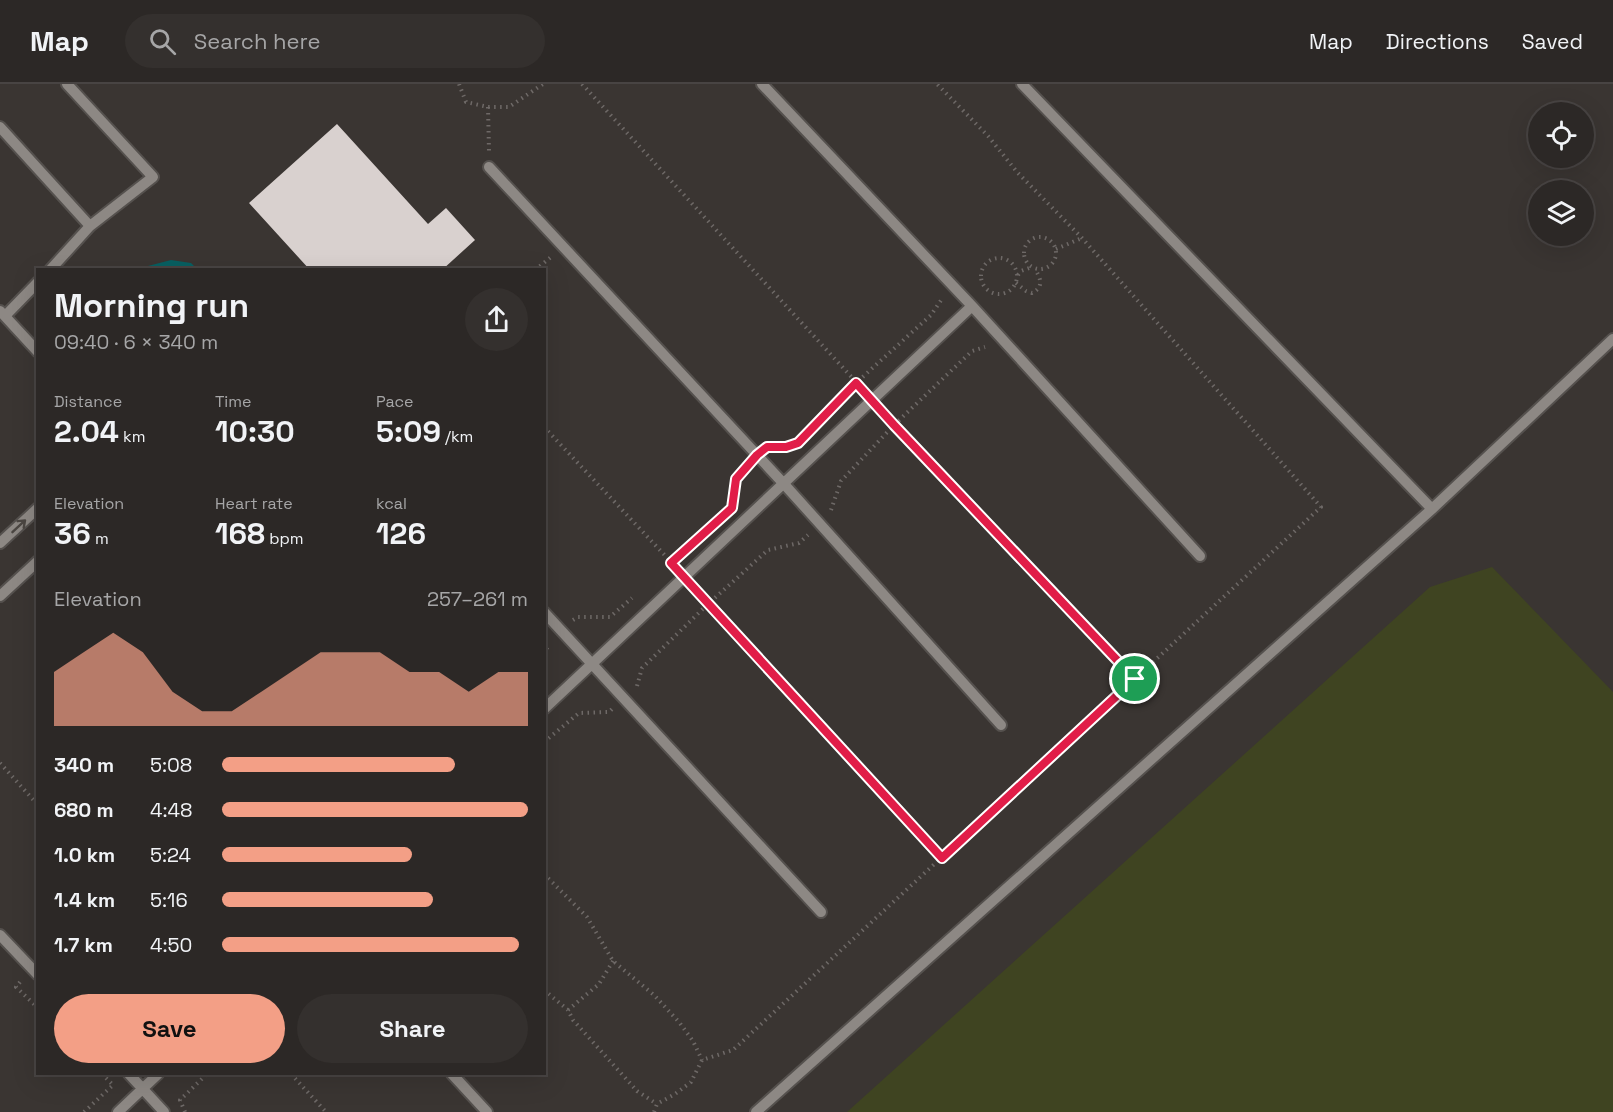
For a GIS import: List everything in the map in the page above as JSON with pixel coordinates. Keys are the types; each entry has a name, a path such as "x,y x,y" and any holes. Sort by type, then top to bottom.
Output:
{"street":[{"path":"52,268 90,226 153,177 67,84"},
{"path":"762,84 972,306 1200,556"},
{"path":"1022,84 1432,508"},
{"path":"0,127 90,226"},
{"path":"489,167 784,483 1001,725"},
{"path":"36,284 2,314 36,350"},
{"path":"546,707 972,306"},
{"path":"756,1112 1432,508 1613,339"},
{"path":"0,543 36,510"},
{"path":"0,596 36,563"},
{"path":"546,614 821,912"},
{"path":"0,935 36,973"},
{"path":"130,1075 164,1112"},
{"path":"118,1112 157,1075"},
{"path":"453,1075 487,1112"}],"path":[{"path":"459,84 466,102 488,107 510,108 543,84"},
{"path":"582,84 856,383 1135,679"},
{"path":"654,1112 657,1104 691,1082 702,1060 733,1050 1321,507 1082,238 1017,172 988,136 937,84"},
{"path":"488,107 489,167"},
{"path":"1016,283 1026,291 1038,290 1041,278 1034,268 1028,265 1024,257 1024,248 1028,241 1036,237 1044,237 1052,242 1056,249 1056,258 1051,265 1044,269 1034,268 1021,271 1011,290 1004,294 996,295 988,291 981,277 982,269 994,258 1010,261 1018,275"},
{"path":"1056,249 1082,238"},
{"path":"732,508 736,479 757,455 767,447 786,447 798,443 856,383 931,315 945,295"},
{"path":"546,429 685,577 942,858"},
{"path":"671,563 680,555"},
{"path":"546,648 561,629 578,617 610,617 636,594"},
{"path":"0,763 36,803"},
{"path":"546,876 587,917 613,961 654,995 679,1022 693,1041 702,1060"},
{"path":"568,1010 599,984 613,961"},
{"path":"546,992 568,1010 573,1020 637,1090 657,1104"},
{"path":"84,1112 113,1084 103,1075"},
{"path":"185,1112 180,1100 206,1075"},
{"path":"292,1075 326,1112"}],"green space":[{"path":"1492,567 1613,692 1613,1112 847,1112 1430,587"}],"water":[{"path":"171,260 191,263 196,268 146,268"}],"building":[{"path":"337,124 428,224 446,208 475,240 444,268 308,268 249,203"}],"route":[{"path":"856,383 1135,679 942,858 671,563 732,508 736,479 757,455 767,447 786,447 798,443 856,383"}]}
